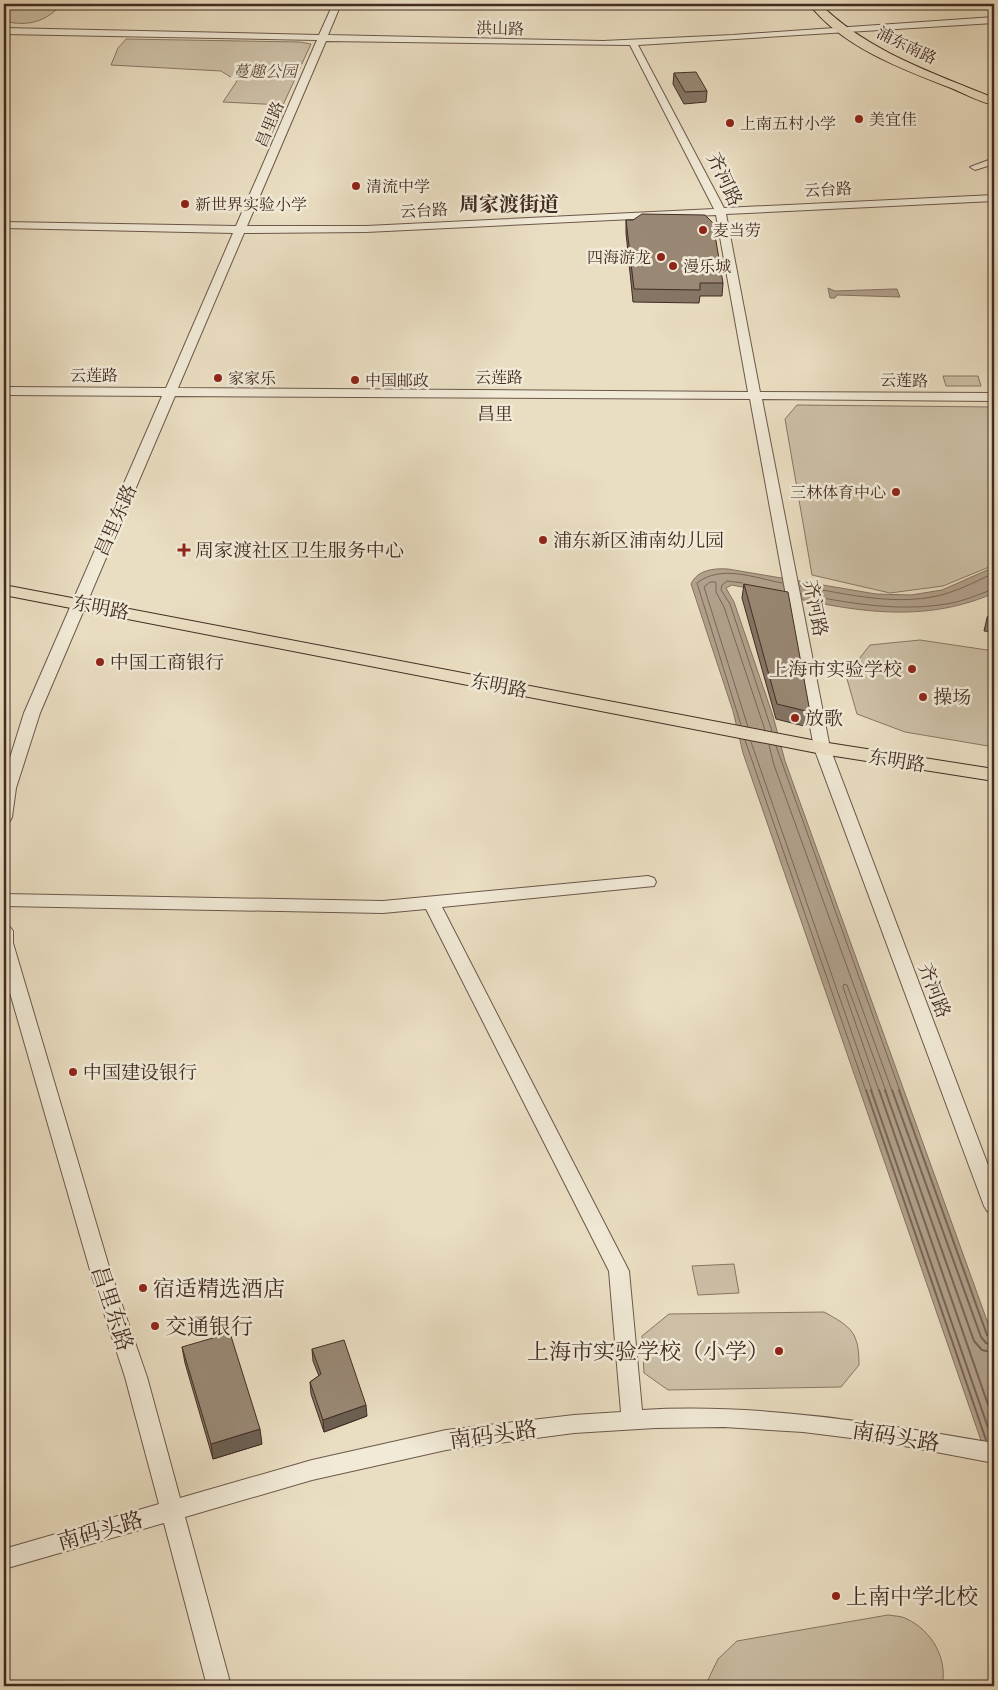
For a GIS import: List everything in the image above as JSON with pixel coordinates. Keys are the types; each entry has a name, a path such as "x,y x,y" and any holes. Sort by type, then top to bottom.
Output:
{"main road":[{"name":"浦东南路","path":"814,4 843,30 880,52 919,71 994,102"},
{"name":"浦东南路","path":"826,4 858,29 900,55 994,96"},
{"name":"东明路","path":"4,590 80,603 822,748 994,775"}],"street":[{"name":"昌里路","path":"241,229 337,4"},
{"name":"洪山路","path":"4,31 322,39 633,43 994,20"},
{"name":"齐河路","path":"633,43 720,211 822,748 994,1206"},
{"path":"975,167 994,161"},
{"name":"云台路","path":"4,225 366,229 994,198"},
{"name":"昌里东路","path":"4,817 8,788 32,713 241,229"},
{"name":"云莲路","path":"4,391 754,394 994,397"},
{"path":"4,900 383,907 648,882"},
{"path":"431,902 619,1271 632,1420"},
{"name":"昌里东路","path":"4,931 4,943 100,1270 136,1377 170,1511 219,1686"},
{"name":"南码头路","path":"4,1559 312,1470 446,1440 574,1424 632,1420 724,1418 803,1423 883,1432 994,1453"}],"green space":[{"path":"7,4 62,4 49,15 36,22 12,23 4,21 4,7"},
{"name":"蔓趣公园","path":"126,39 300,42 311,44 283,105 223,102 237,81 221,71 111,65 118,48"},
{"path":"943,376 978,376 981,386 946,386"},
{"name":"三林体育中心","path":"797,405 994,407 994,565 943,586 890,593 812,575 785,419"},
{"name":"操场","path":"920,640 994,651 994,747 905,732 857,714 847,679 870,645"},
{"path":"734,1264 739,1293 698,1295 692,1266"},
{"path":"824,1312 841,1322 852,1332 857,1345 859,1365 841,1387 668,1390 644,1373 642,1336 669,1314"},
{"path":"888,1615 907,1619 916,1624 931,1638 943,1666 942,1686 705,1686 718,1659 737,1641"}],"water":[{"path":"828,288 835,291 897,289 900,297 837,295 835,298 830,298"},
{"path":"994,567 994,593 961,605 928,611 863,610 732,585 726,588 734,602 773,716 785,761 994,1340 994,1478 743,753 733,711 691,584 697,576 706,571 728,569 876,594 911,595 942,590"}],"building":[{"path":"696,72 707,91 685,92 674,73"},
{"name":"漫乐城","path":"642,214 705,215 713,223 723,283 700,283 700,290 634,289 626,220 633,220"},
{"path":"744,584 788,592 810,712 777,704"},
{"path":"994,606 994,619 987,618"},
{"path":"230,1333 260,1429 211,1444 182,1347"},
{"path":"344,1340 366,1405 323,1420 310,1382 321,1374 312,1349"}],"place":[{"name":"美宜佳","path":"859,119"},
{"name":"上南五村小学","path":"730,123"},
{"name":"清流中学","path":"356,186"},
{"name":"新世界实验小学","path":"185,204"},
{"name":"麦当劳","path":"703,230"},
{"name":"四海游龙","path":"661,257"},
{"name":"漫乐城","path":"673,266"},
{"name":"家家乐","path":"218,378"},
{"name":"中国邮政","path":"355,380"},
{"name":"三林体育中心","path":"896,492"},
{"name":"浦东新区浦南幼儿园","path":"543,540"},
{"name":"周家渡社区卫生服务中心","path":"184,550"},
{"name":"中国工商银行","path":"100,662"},
{"name":"上海市实验学校","path":"912,669"},
{"name":"操场","path":"923,697"},
{"name":"放歌","path":"795,718"},
{"name":"中国建设银行","path":"73,1072"},
{"name":"宿适精选酒店","path":"143,1288"},
{"name":"交通银行","path":"155,1326"},
{"name":"上海市实验学校（小学）","path":"779,1351"},
{"name":"上南中学北校","path":"836,1596"}],"district":[{"name":"周家渡街道","path":"509,204"},
{"name":"昌里","path":"495,414"}]}
